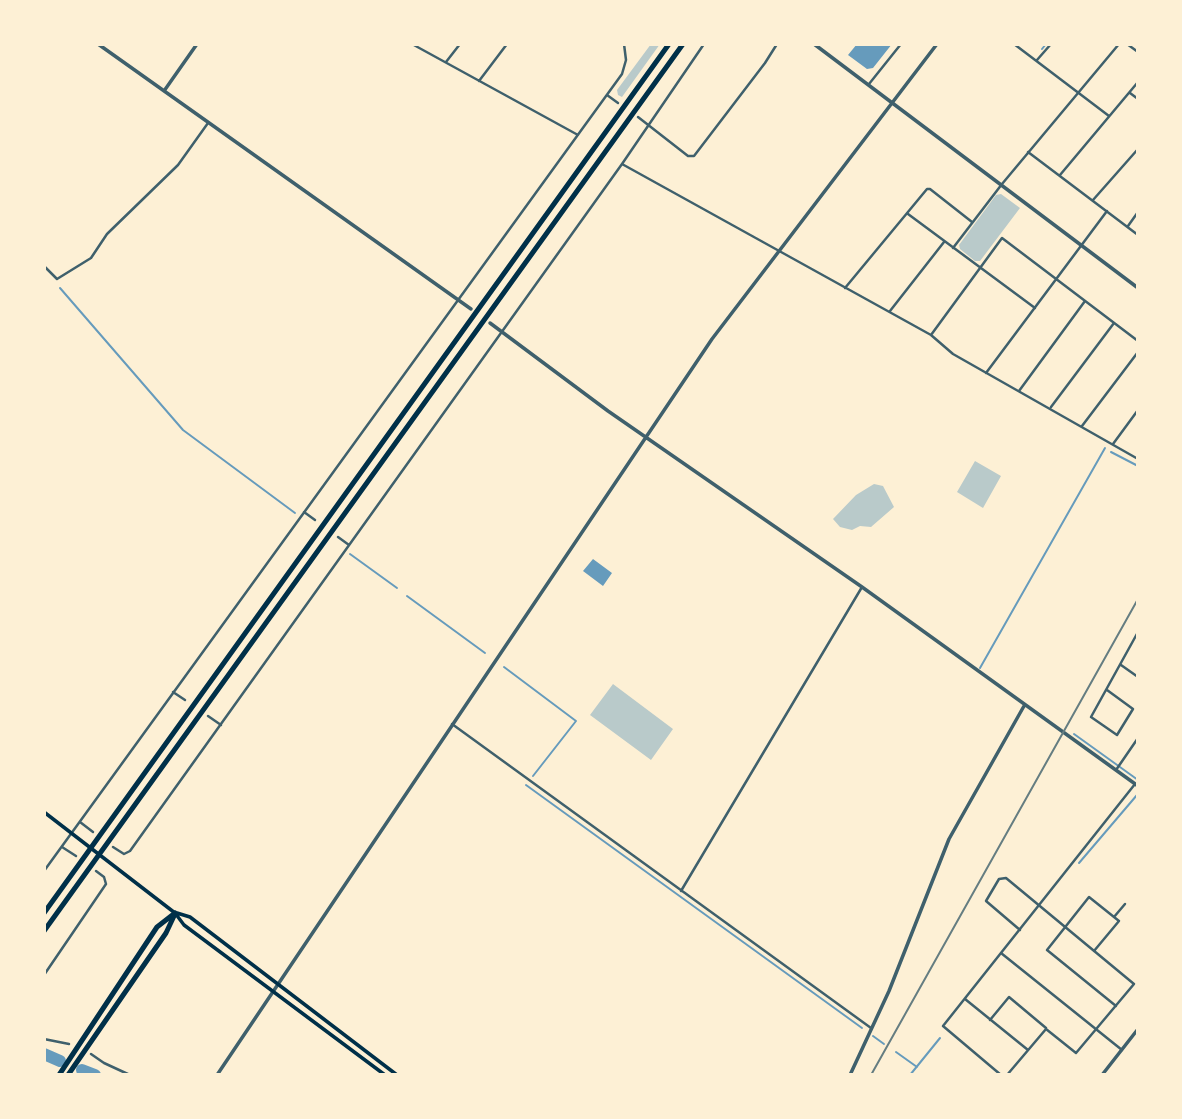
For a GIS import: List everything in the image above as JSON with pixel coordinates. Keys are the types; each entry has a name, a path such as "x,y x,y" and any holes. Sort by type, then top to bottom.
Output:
{"highway":[{"path":"44,913 79,858 97,839 669,44"},
{"path":"44,933 63,904 110,846 683,44"},
{"path":"59,1075 157,927 175,913"},
{"path":"68,1075 166,933 175,913"}],"main road":[{"path":"44,812 175,913 184,925 385,1075"},
{"path":"175,913 190,917 397,1075"}],"street":[{"path":"98,44 471,309"},
{"path":"164,91 197,44"},
{"path":"412,44 578,135"},
{"path":"446,62 460,44"},
{"path":"479,81 507,44"},
{"path":"44,871 607,95 624,69 624,44"},
{"path":"110,846 124,854 130,851 622,164 704,44"},
{"path":"638,117 688,156 694,156 777,44"},
{"path":"814,44 1138,288"},
{"path":"869,85 901,44"},
{"path":"217,1075 712,338 937,44"},
{"path":"1014,44 1110,116"},
{"path":"1037,61 1051,44"},
{"path":"953,248 1028,152 1119,44"},
{"path":"1127,44 1138,52"},
{"path":"1059,175 1138,82"},
{"path":"1129,92 1138,99"},
{"path":"607,95 618,103"},
{"path":"44,265 57,279 91,258 107,234 178,165 208,123"},
{"path":"1093,200 1138,149"},
{"path":"1028,152 1138,235"},
{"path":"622,164 931,335 953,354 1138,459"},
{"path":"845,288 927,189 972,222"},
{"path":"986,373 1107,211"},
{"path":"1127,227 1138,212"},
{"path":"907,213 1035,308"},
{"path":"931,335 1002,238 1138,341"},
{"path":"890,312 944,242"},
{"path":"1019,391 1085,301"},
{"path":"491,323 645,437 862,587 1137,785 943,1026 1001,1075"},
{"path":"1050,408 1114,323"},
{"path":"1082,426 1138,352"},
{"path":"1113,444 1138,410"},
{"path":"304,512 315,520"},
{"path":"338,537 349,545"},
{"path":"681,891 862,587"},
{"path":"1107,690 1133,709 1117,735 1091,717 1136,640 1138,632"},
{"path":"1121,665 1138,677"},
{"path":"172,692 185,700"},
{"path":"850,1075 889,991 949,839 1024,705"},
{"path":"208,716 220,725"},
{"path":"452,724 871,1028"},
{"path":"1116,769 1138,738"},
{"path":"80,822 93,832"},
{"path":"62,847 79,858"},
{"path":"44,975 106,884 104,877 93,868"},
{"path":"990,1020 1009,997 1076,1053 1134,984 1006,878 999,879 986,901 1020,930"},
{"path":"1094,951 1119,921 1089,897 1047,950 1116,1006"},
{"path":"1114,917 1125,904"},
{"path":"1001,953 1122,1050"},
{"path":"965,999 1028,1051"},
{"path":"1007,1075 1046,1029"},
{"path":"1102,1075 1138,1029"},
{"path":"44,1039 69,1044"},
{"path":"91,1054 130,1075"}],"shaded area":[{"path":"651,44 660,44 622,97 618,95 617,90"},
{"path":"1001,194 1020,208 980,261 975,261 960,249 959,245 996,195"},
{"path":"975,461 1001,476 983,508 957,492"},
{"path":"874,484 883,486 894,507 871,527 860,526 852,530 840,527 833,519 856,495"},
{"path":"613,684 673,729 651,760 590,715"}],"water":[{"path":"857,44 892,44 873,68 867,69 848,55"},
{"path":"593,559 612,573 603,586 583,571"}],"waterway":[{"path":"1042,49 1046,44"},
{"path":"60,288 183,430 295,513"},
{"path":"980,668 1105,448"},
{"path":"1111,452 1138,466"},
{"path":"350,554 397,588"},
{"path":"407,596 485,653"},
{"path":"504,667 576,721 533,776"},
{"path":"1074,734 1138,780"},
{"path":"526,785 862,1028"},
{"path":"1079,863 1137,795"},
{"path":"873,1036 884,1044"},
{"path":"910,1075 940,1038"},
{"path":"896,1052 917,1067"},
{"path":"44,1054 60,1061"},
{"path":"82,1070 95,1075"}],"railway":[{"path":"871,1075 1138,599"}]}
